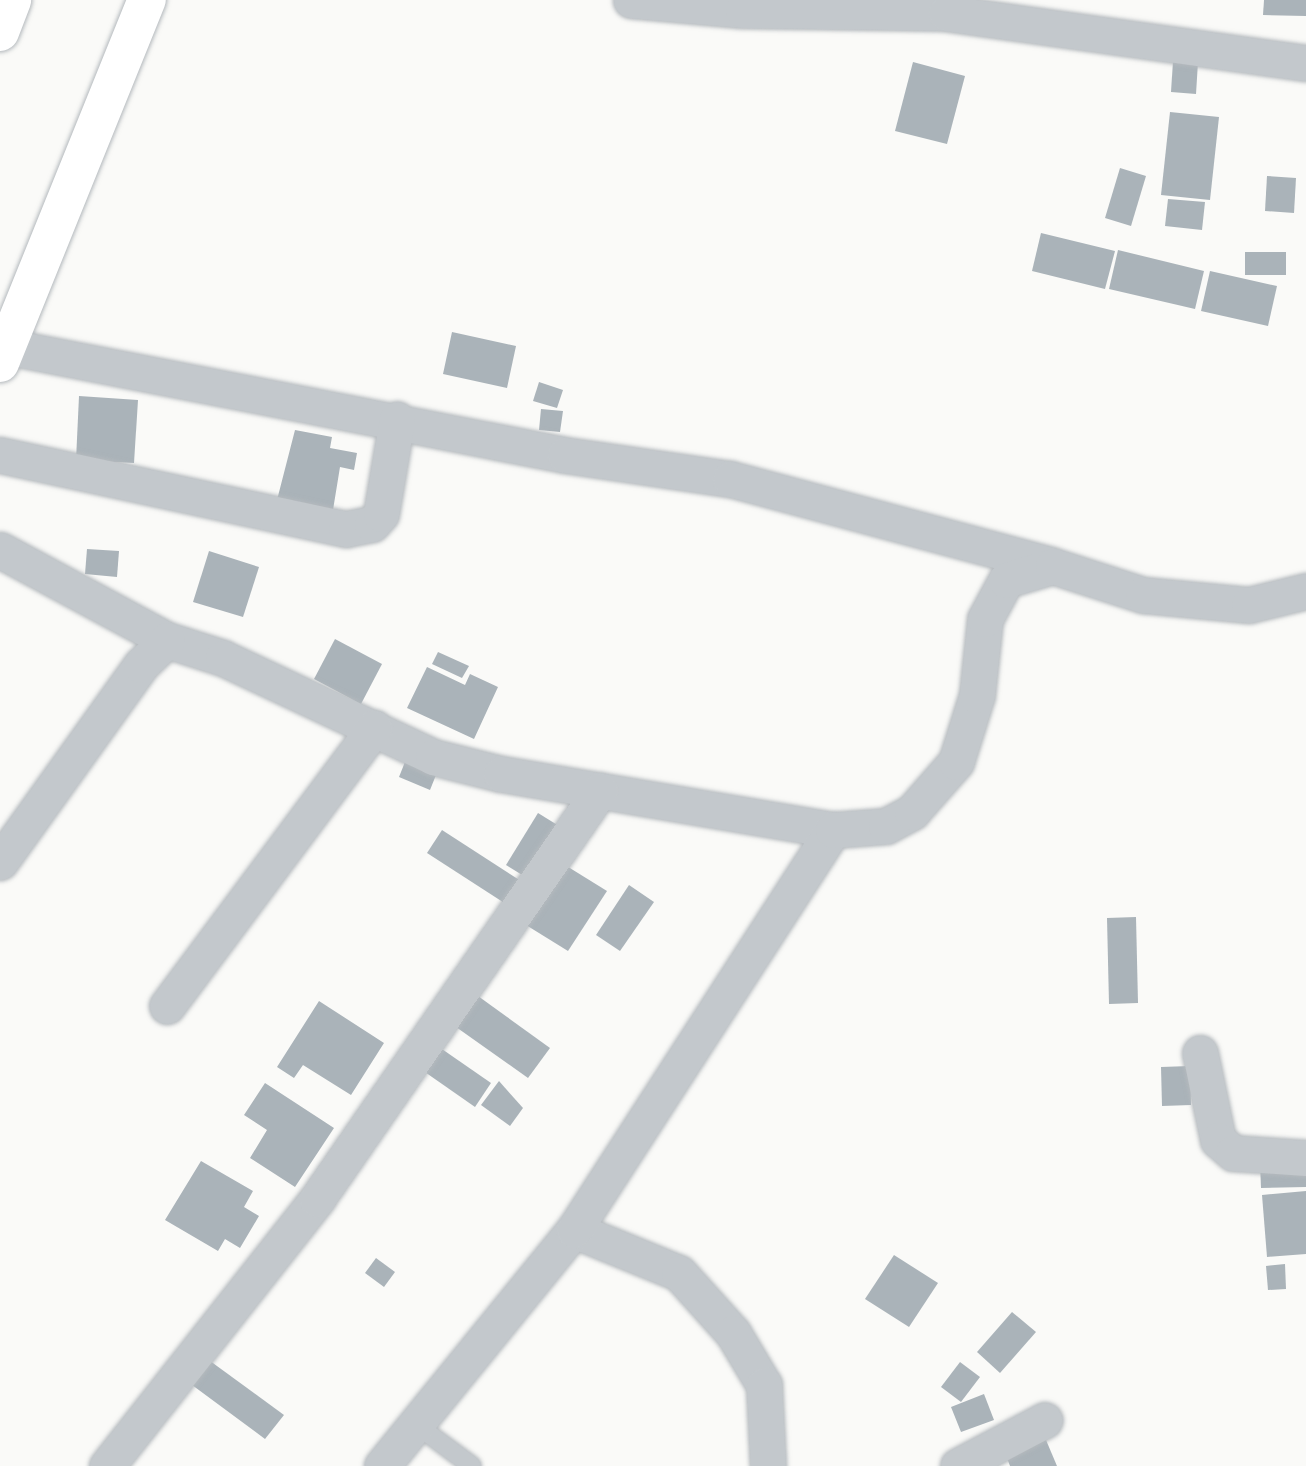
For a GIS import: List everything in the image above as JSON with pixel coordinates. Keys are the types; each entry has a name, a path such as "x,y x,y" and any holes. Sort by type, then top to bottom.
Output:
{"highway":[{"path":"0,32 12,0"},
{"path":"5,355 146,0"}],"street":[{"path":"631,0 743,10 946,13 1306,63"},
{"path":"5,355 397,419 565,455 730,479 1169,597 1249,605 1306,590"},
{"path":"0,455 346,529 372,524 381,514 397,419"},
{"path":"0,550 167,640 223,658 374,728 478,769 833,830 886,826 912,812 943,778 956,762 976,695 993,596 1028,569 1053,566"},
{"path":"0,862 133,676 167,640"},
{"path":"167,1006 374,728"},
{"path":"107,1466 317,1199 600,790"},
{"path":"382,1466 414,1423 574,1230 833,830"},
{"path":"1200,1053 1218,1140 1233,1153 1306,1158"},
{"path":"574,1230 694,1285 755,1360 764,1385 768,1466"},
{"path":"958,1466 1045,1420"}],"lane":[{"path":"414,1423 472,1466"}],"building":[{"path":"1264,0 1306,0 1306,16 1263,15"},
{"path":"1173,61 1198,62 1196,94 1171,92"},
{"path":"913,62 965,76 947,144 895,131"},
{"path":"1170,112 1219,117 1210,200 1161,195"},
{"path":"1120,168 1146,176 1131,226 1105,218"},
{"path":"1267,176 1296,178 1294,213 1265,211"},
{"path":"1168,199 1205,202 1202,230 1165,226"},
{"path":"1041,233 1115,251 1105,289 1032,271"},
{"path":"1118,250 1204,271 1195,309 1109,289"},
{"path":"1245,252 1286,252 1286,275 1245,275"},
{"path":"1210,271 1277,286 1268,326 1201,311"},
{"path":"452,332 516,346 507,388 443,374"},
{"path":"539,382 563,390 557,408 533,401"},
{"path":"79,396 138,400 134,463 76,460"},
{"path":"541,409 563,411 560,432 539,430"},
{"path":"295,430 332,437 330,448 357,453 354,470 340,467 333,510 277,500"},
{"path":"87,549 119,551 117,577 85,574"},
{"path":"209,551 259,567 243,617 193,602"},
{"path":"335,639 382,664 361,704 314,679"},
{"path":"438,652 469,666 462,678 432,664"},
{"path":"427,667 465,685 470,674 498,687 474,739 407,708"},
{"path":"405,762 436,775 430,790 399,777"},
{"path":"538,813 559,826 527,878 506,865"},
{"path":"442,830 524,883 509,906 427,853"},
{"path":"565,865 607,891 568,951 526,925"},
{"path":"629,885 654,902 620,951 596,935"},
{"path":"1136,917 1138,1003 1109,1004 1107,918"},
{"path":"478,996 550,1048 528,1078 456,1027"},
{"path":"319,1001 384,1043 351,1095 303,1065 294,1078 277,1067"},
{"path":"439,1047 491,1083 475,1107 422,1070"},
{"path":"1190,1066 1191,1105 1162,1106 1161,1067"},
{"path":"499,1081 523,1108 510,1126 481,1105"},
{"path":"265,1083 334,1128 295,1187 250,1158 267,1130 244,1115"},
{"path":"201,1161 253,1191 244,1207 259,1216 240,1248 225,1239 218,1251 165,1220"},
{"path":"1260,1163 1306,1163 1306,1187 1261,1188"},
{"path":"1306,1191 1306,1254 1267,1257 1262,1195"},
{"path":"894,1255 938,1283 909,1327 865,1299"},
{"path":"376,1258 395,1272 384,1287 365,1273"},
{"path":"1285,1264 1286,1289 1268,1290 1266,1266"},
{"path":"1012,1312 1036,1332 1000,1373 977,1352"},
{"path":"206,1358 284,1415 265,1439 188,1382"},
{"path":"960,1362 980,1377 961,1402 941,1387"},
{"path":"984,1394 994,1420 961,1432 951,1407"},
{"path":"1046,1440 1057,1466 1010,1466 1007,1458"}]}
